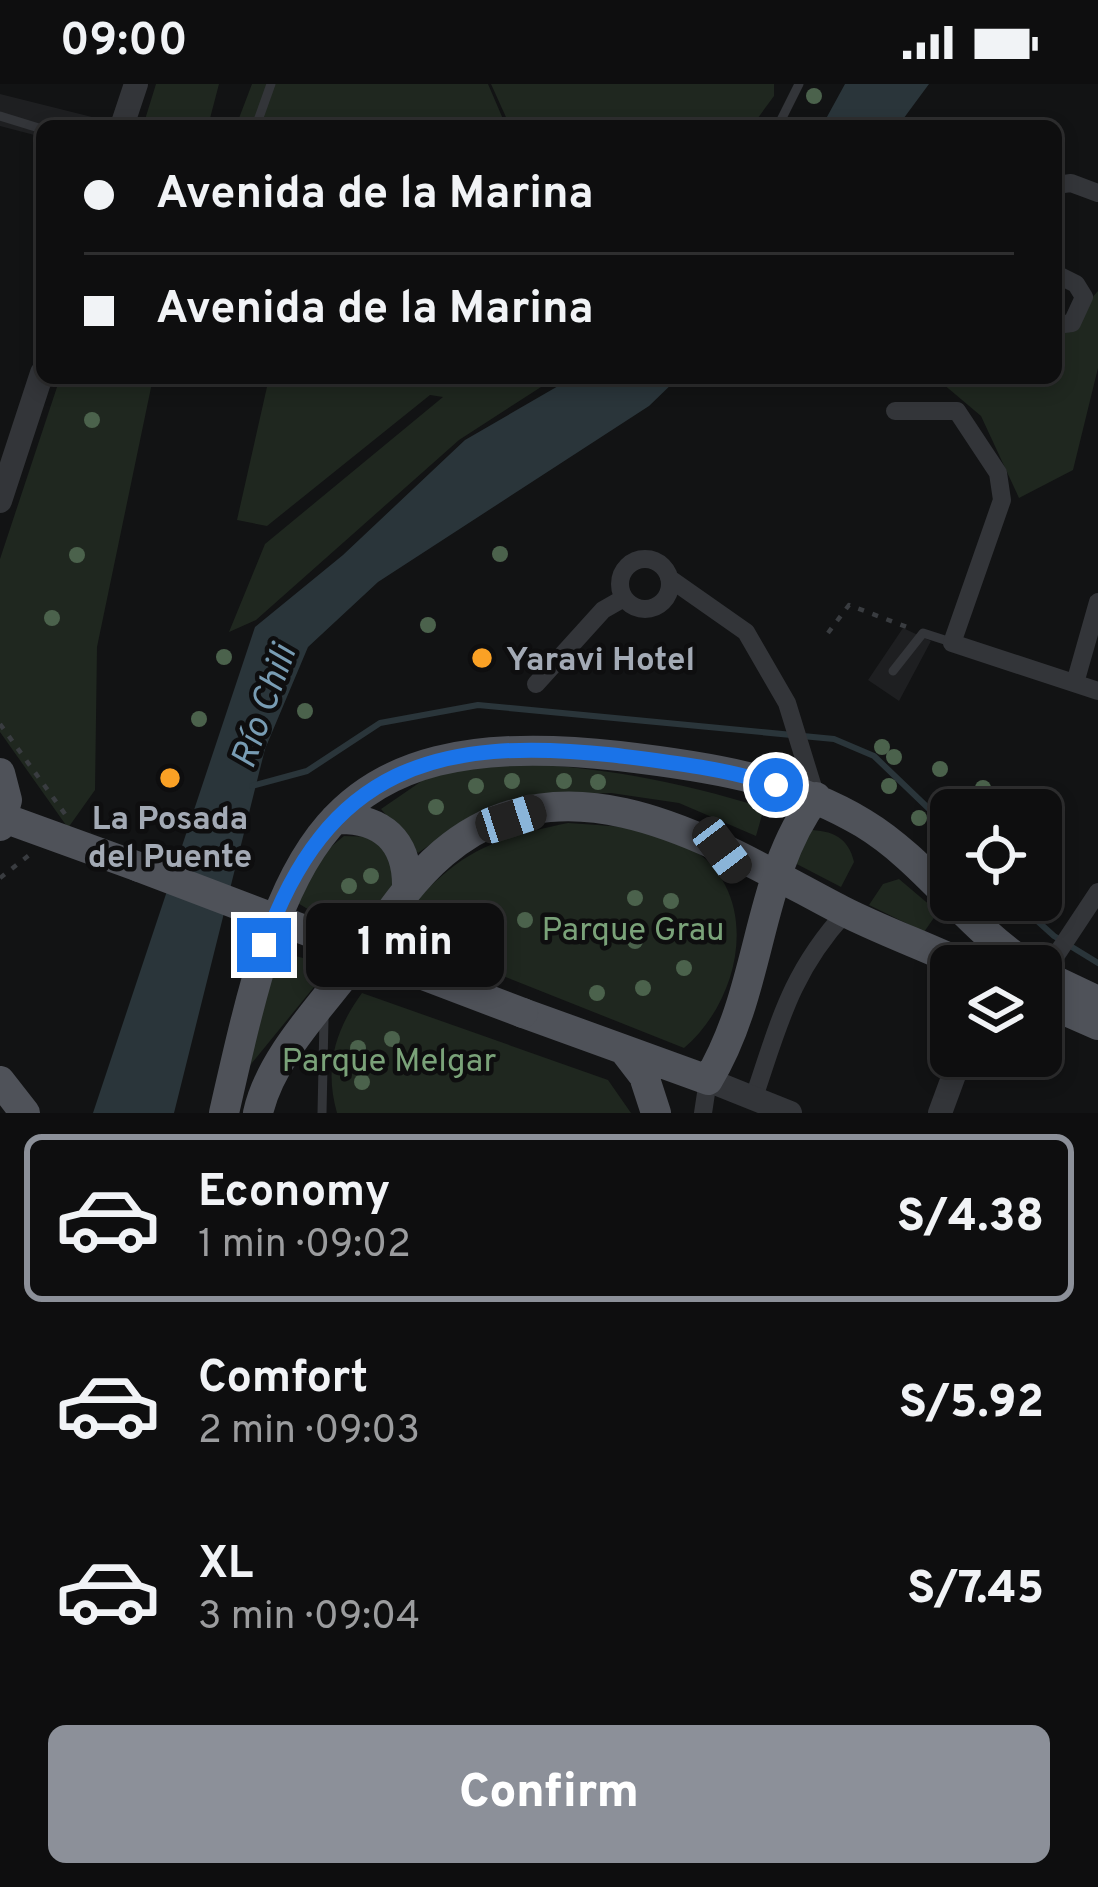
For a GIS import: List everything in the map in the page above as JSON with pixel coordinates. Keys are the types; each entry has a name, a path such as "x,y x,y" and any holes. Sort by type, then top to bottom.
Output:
{"main road":[{"path":"224,1113 251,991 285,887 335,819 375,787 422,764 470,751 517,747 720,770 816,797 901,850 1001,945"},
{"path":"0,773 6,791 2,822 139,867 708,1081 737,1024 791,833 816,797"},
{"path":"258,1113 274,1072 407,889 445,851 485,826 536,811 640,812 712,842 930,949"},
{"path":"335,819 359,818 381,826 399,843 408,865 407,889"},
{"path":"712,842 742,878 758,910 760,950"},
{"path":"1062,985 1098,1001"},
{"path":"1062,993 1098,1025"},
{"path":"623,1049 644,1076 656,1113"},
{"path":"0,1082 25,1113"},
{"path":"668,1113 684,1113"}],"street":[{"path":"124,120 136,84"},
{"path":"1062,184 1098,193"},
{"path":"1062,277 1076,284 1084,297 1072,323 1062,324"},
{"path":"0,502 38,384"},
{"path":"896,411 957,411 998,473 1002,500 952,643 1098,691"},
{"path":"625,598 622,574 634,562 652,560 669,578 746,632 790,713 816,797"},
{"path":"625,598 644,609 659,605 668,593 669,578"},
{"path":"536,684 603,610 625,598"},
{"path":"1075,683 1098,602"},
{"path":"1062,946 1098,892"},
{"path":"753,1100 781,1008 804,959 846,912"},
{"path":"940,1113 953,1077"},
{"path":"703,1113 708,1081 790,1113"}],"lane":[{"path":"258,120 271,84"},
{"path":"781,120 799,84"},
{"path":"0,116 36,127"},
{"path":"893,671 923,633 952,643"},
{"path":"322,1113 326,1002"}],"path":[{"path":"828,633 849,605 923,633"},
{"path":"0,724 68,819"},
{"path":"0,878 39,845"}],"shaded area":[{"path":"0,94 92,117 36,120 36,135 0,126"},
{"path":"903,628 931,641 899,701 868,680"}],"green space":[{"path":"156,84 219,84 210,120 145,120"},
{"path":"252,84 488,84 503,120 238,120"},
{"path":"491,84 774,84 774,96 756,120 507,120"},
{"path":"1098,291 1098,368 1073,470 1019,498 981,416 943,384 1062,384 1062,330"},
{"path":"58,384 152,384 97,647 95,790 68,828 0,732 0,559"},
{"path":"268,384 546,384 459,440 256,620 229,632 265,544 443,397 430,395 267,526 237,520"},
{"path":"499,763 633,776 764,808 756,836 679,803 611,793 541,795 473,815 418,853 381,809 432,774"},
{"name":"Parque Grau","path":"568,823 630,828 675,839 712,866 728,890 735,917 731,975 704,1027 684,1048 390,931 430,886 467,857 510,838"},
{"path":"808,830 832,834 848,847 854,862 841,887 789,860"},
{"path":"344,836 375,837 400,862 400,883 373,915 341,900 311,911 291,899 310,864"},
{"path":"899,879 930,905 932,921 924,932 869,905 883,884"},
{"path":"276,951 303,958 323,976 247,1069"},
{"name":"Parque Melgar","path":"362,993 608,1080 631,1113 337,1113 334,1050"}],"water":[{"path":"845,84 929,84 902,120 825,120"},
{"name":"Río Chili","path":"562,384 672,384 649,406 378,582 308,647 265,749 174,1113 93,1113 255,627 343,555 465,440"}],"waterway":[{"name":"Río Chili","path":"252,786 307,771 380,723 478,705 834,739 874,756 930,810"},
{"path":"1037,921 1098,963"}],"place":[{"name":"Yaravi Hotel","path":"482,658"},
{"name":"La Posada del Puente","path":"170,778"}],"route":[{"path":"264,945 285,887 310,847 335,819 375,787 422,764 470,751 517,747 711,768 776,785"}]}
